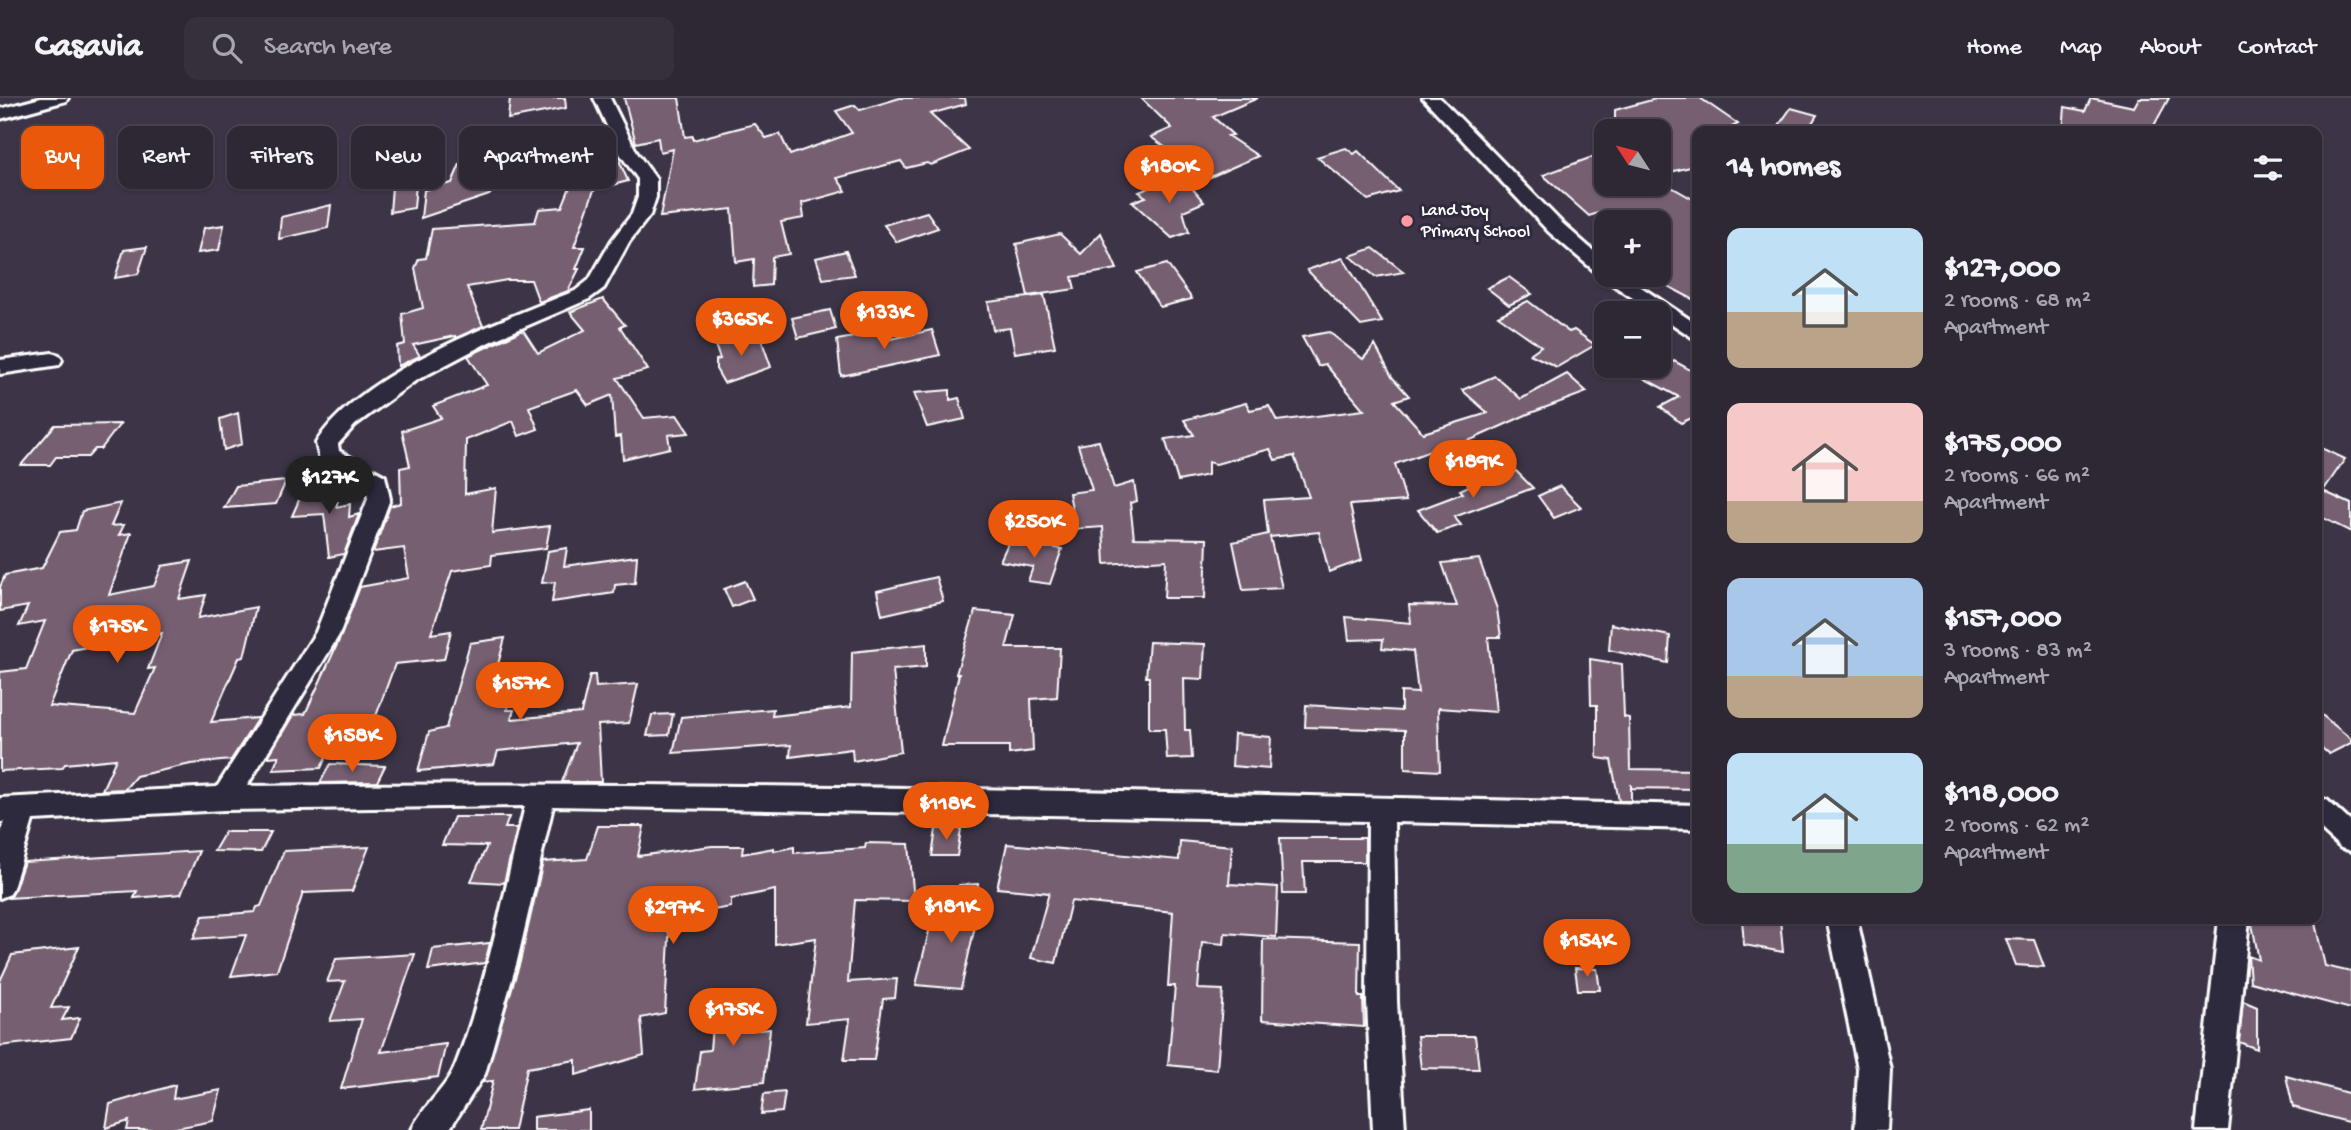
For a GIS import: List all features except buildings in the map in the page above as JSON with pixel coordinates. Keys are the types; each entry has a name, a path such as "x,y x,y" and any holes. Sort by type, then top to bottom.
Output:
{"street":[{"path":"0,114 60,98"},
{"path":"225,799 327,635 379,499 377,482 328,455 327,443 337,428 363,407 447,354 582,295 597,284 621,240 641,215 647,197 647,179 629,154 602,98"},
{"path":"1431,98 1556,228 1594,261"},
{"path":"1628,287 1692,331"},
{"path":"0,367 52,360"},
{"path":"428,1130 469,1074 502,961 542,794"},
{"path":"0,885 11,810 225,799 542,794 980,800 1692,817"},
{"path":"2322,815 2336,833"},
{"path":"1381,824 1382,1002 1389,1130"},
{"path":"1843,924 1874,1069 1871,1130"},
{"path":"2212,1130 2233,924"}],"place":[{"name":"Land Joy Primary School","path":"1407,221"}]}
